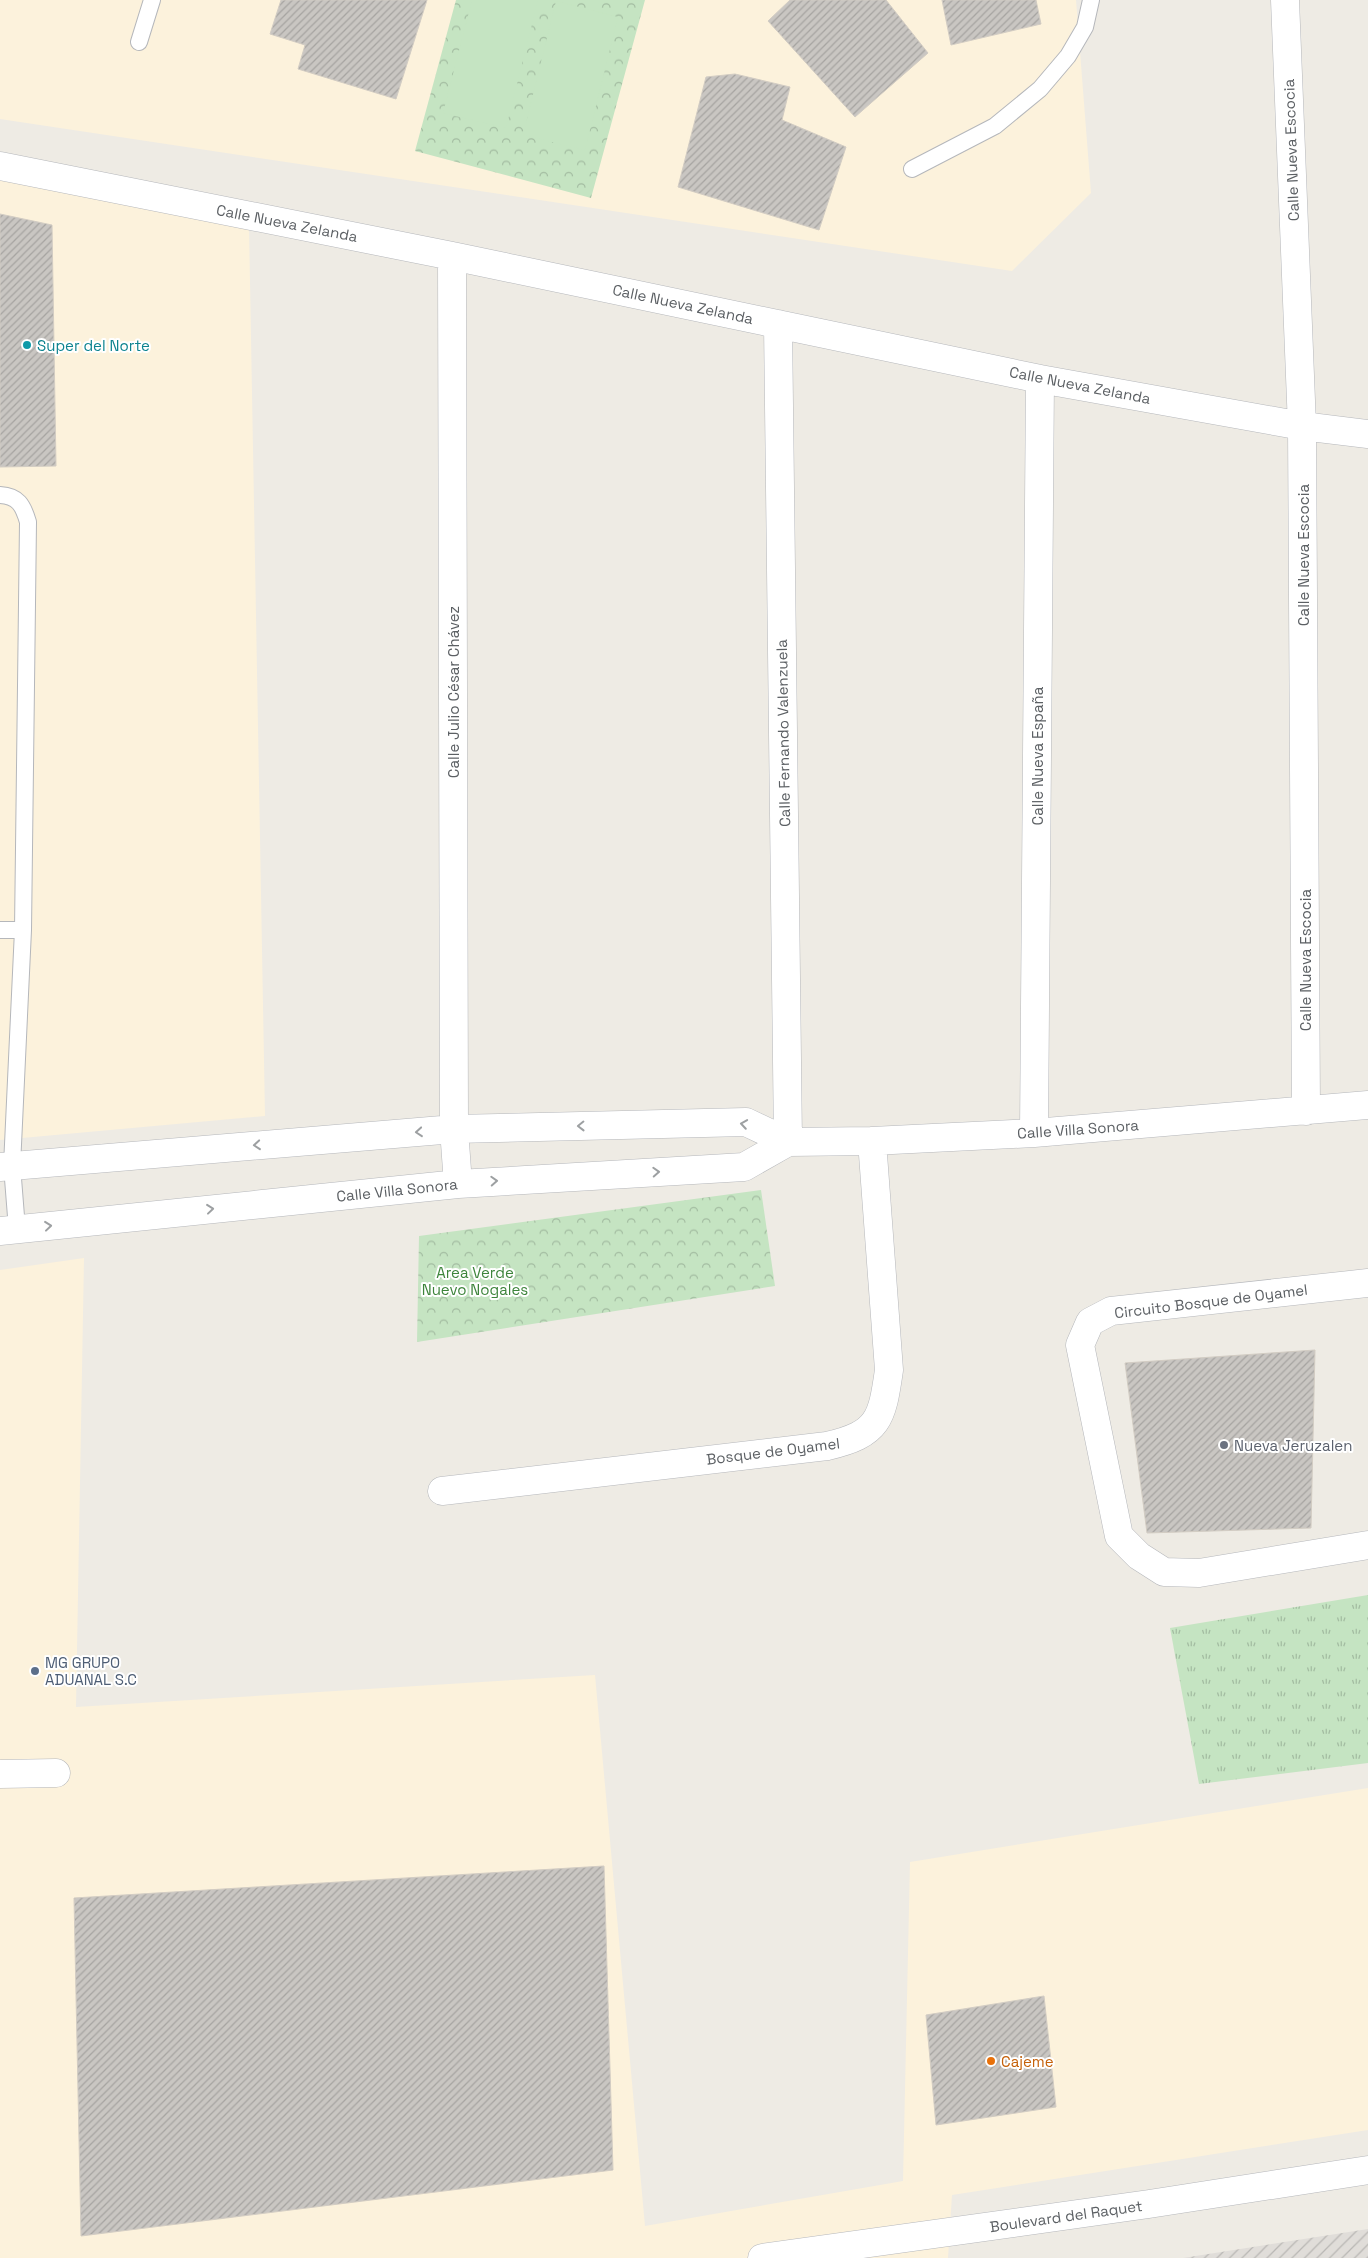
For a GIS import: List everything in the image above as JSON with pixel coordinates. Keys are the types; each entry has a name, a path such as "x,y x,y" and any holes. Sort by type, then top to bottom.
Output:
{"street":[{"name":"Calle Nueva Escocia","path":"1285,0 1302,426 1306,1111"},
{"name":"Calle Nueva Zelanda","path":"0,166 452,256 1040,379 1302,426 1368,434"},
{"name":"Calle Julio César Chávez","path":"452,256 454,1129 458,1184"},
{"name":"Calle Fernando Valenzuela","path":"778,324 788,1142"},
{"name":"Calle Nueva España","path":"1034,1133 1040,379"},
{"name":"Calle Villa Sonora","path":"6,1167 454,1129 746,1122 788,1142 872,1141 1034,1133 1368,1105"},
{"name":"Bosque de Oyamel","path":"442,1491 826,1446 848,1442 877,1421 884,1406 889,1370 872,1141"},
{"name":"Calle Villa Sonora","path":"8,1230 458,1184 744,1167 788,1142"},
{"name":"Circuito Bosque de Oyamel","path":"1368,1283 1111,1311 1090,1322 1080,1346 1119,1536 1138,1556 1164,1572 1199,1573 1368,1546"},
{"path":"0,1774 56,1773"},
{"name":"Boulevard del Raquet","path":"762,2258 868,2251 1368,2170"}],"lane":[{"path":"139,42 152,0"},
{"path":"912,169 995,126 1040,89 1068,56 1085,26 1090,0"},
{"path":"0,495 12,496 21,505 28,522 24,930 6,1167 8,1230"},
{"path":"0,930 24,930"}],"shaded area":[{"path":"0,0 1076,0 1091,193 1012,271 0,119"},
{"name":"Super del Norte","path":"0,178 249,226 265,1116 0,1140"},
{"path":"84,1258 76,1707 595,1675 645,2226 903,2181 910,1862 1368,1788 1368,2130 952,2195 948,2258 0,2258 0,1270"},
{"path":"1368,2229 1368,2258 1183,2258"}],"green space":[{"path":"456,0 645,0 591,198 415,151"},
{"path":"472,0 538,0 506,128 443,113"},
{"path":"556,1 618,17 585,150 523,135"},
{"name":"Area Verde Nuevo Nogales","path":"761,1190 775,1286 417,1342 419,1236"},
{"path":"1368,1595 1368,1763 1199,1784 1170,1628"}],"building":[{"path":"281,0 427,0 396,99 298,69 305,45 270,34"},
{"path":"790,0 886,0 928,53 855,117 768,21"},
{"path":"942,0 1036,0 1041,24 951,45"},
{"path":"735,74 790,87 782,120 846,147 819,230 678,187 706,77"},
{"name":"Super del Norte","path":"0,214 52,225 56,466 0,467"},
{"name":"Nueva Jeruzalen","path":"1315,1350 1311,1528 1147,1533 1125,1363"},
{"path":"604,1866 613,2170 81,2236 74,1898"},
{"name":"Cajeme","path":"1044,1996 1056,2107 936,2125 926,2015"}],"place":[{"name":"Super del Norte","path":"27,345"},
{"name":"Nueva Jeruzalen","path":"1224,1445"},
{"name":"MG GRUPO ADUANAL S.C","path":"35,1671"},
{"name":"Cajeme","path":"991,2061"}]}
